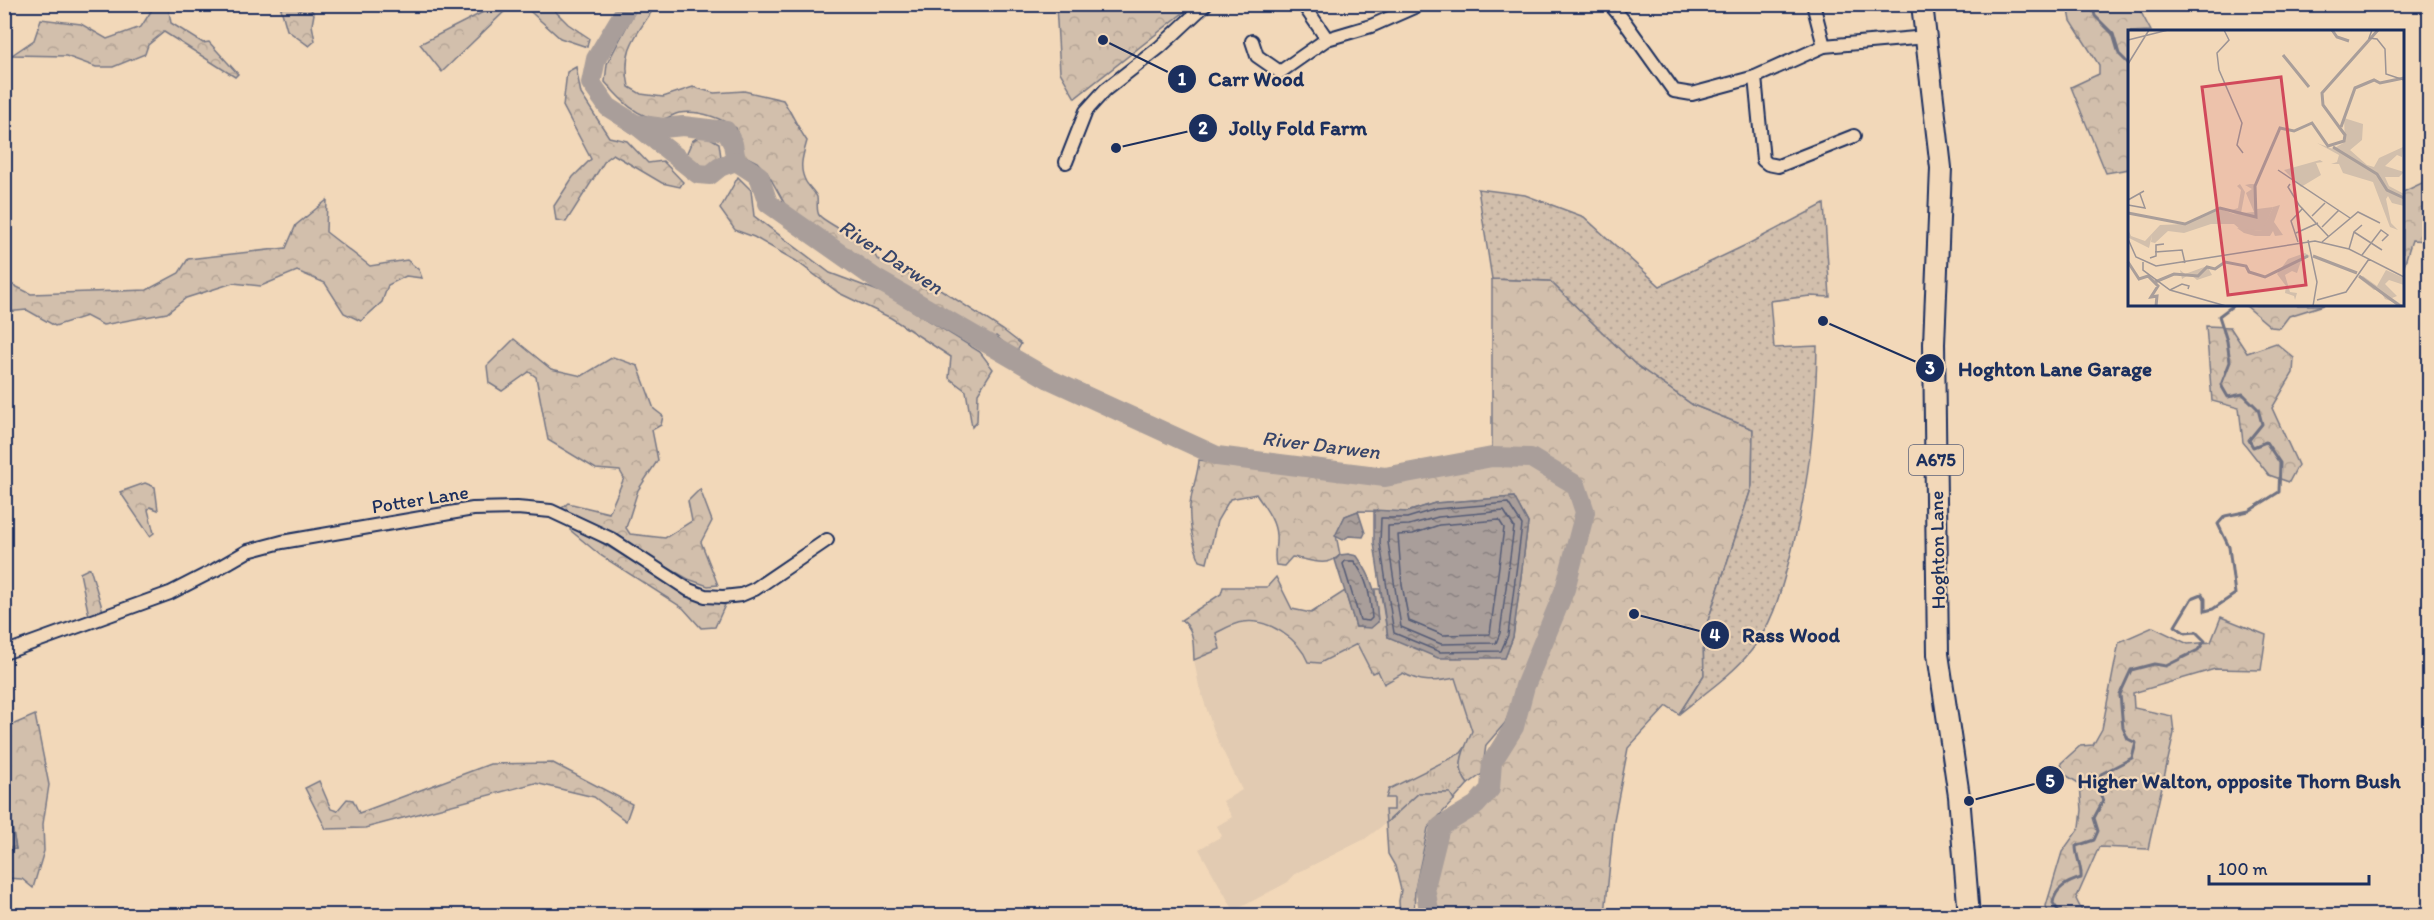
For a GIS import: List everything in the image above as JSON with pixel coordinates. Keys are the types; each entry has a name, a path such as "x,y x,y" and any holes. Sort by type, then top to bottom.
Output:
{"main road":[{"name":"Hoghton Lane","path":"1922,4 1941,168 1934,344 1938,654 1959,796 1969,915"}],"street":[{"path":"1066,162 1086,111 1105,90 1160,47 1206,4"},
{"path":"1303,4 1327,39"},
{"path":"1252,41 1257,56 1280,72 1327,39 1371,26 1421,4"},
{"path":"1610,4 1674,92 1692,94 1755,76 1824,46 1927,37"},
{"path":"1813,4 1824,46"},
{"path":"1755,76 1763,160 1768,164 1778,166 1854,136"},
{"name":"Potter Lane","path":"4,653 170,593 248,551 303,538 473,509 518,508 551,511 611,539 689,590 705,596 741,595 755,589 827,540"}],"shaded area":[{"path":"1243,622 1271,625 1320,663 1357,644 1371,673 1378,671 1384,683 1403,673 1413,679 1435,682 1455,678 1472,731 1461,753 1389,789 1386,798 1395,798 1394,810 1386,810 1386,823 1365,839 1295,874 1288,882 1234,911 1199,849 1222,836 1217,826 1232,817 1223,801 1242,790 1216,737 1199,686 1194,660 1204,656 1215,633"}],"green space":[{"path":"1056,4 1193,5 1075,98 1060,72"},
{"path":"155,5 173,5 169,11 171,23 203,43 209,42 238,74 235,77 164,32 148,45 145,54 113,67 96,67 66,56 12,55 34,40 41,19 81,24 107,39 141,27"},
{"path":"280,5 292,5 300,10 308,5 314,14 312,25 315,41 309,46 287,30"},
{"path":"497,5 523,5 507,9 442,72 420,44"},
{"path":"523,5 549,5 568,24 589,38 587,47 560,38"},
{"path":"638,5 656,5 637,34 629,52 627,74 629,87 641,94 663,97 693,87 714,93 744,91 783,100 807,141 802,172 817,197 819,215 851,236 870,245 877,259 914,272 1003,330 1021,344 1016,353 996,336 991,340 875,271 787,208 768,174 757,162 743,155 736,128 716,118 687,112 664,119 653,118 637,112 623,101 605,82 607,64"},
{"path":"2068,5 2137,5 2150,30 2128,30 2128,169 2106,173 2071,87 2099,74 2099,65 2071,21"},
{"path":"576,67 581,94 609,137 627,141 648,163 663,161 683,182 680,187 662,183 613,154 606,159 566,222 556,220 554,206 573,177 591,159 563,106 567,72"},
{"path":"703,134 719,143 721,157 716,165 707,169 695,166 686,155 692,141"},
{"path":"738,177 751,190 754,216 830,273 886,294 980,352 993,369 978,393 977,421 972,427 966,391 949,378 951,357 891,318 839,293 796,261 754,237 735,230 720,209"},
{"path":"2424,182 2429,183 2429,241 2412,240 2404,265 2404,192"},
{"path":"1478,189 1525,195 1584,217 1660,286 1824,204 1830,297 1810,296 1770,301 1774,348 1817,346 1810,458 1784,579 1769,622 1751,651 1726,677 1679,714 1704,675 1703,636 1752,486 1753,429 1693,405 1635,364 1550,281 1492,279"},
{"path":"327,200 326,232 370,266 407,260 419,270 422,278 406,276 388,285 382,302 361,321 344,313 325,283 297,271 261,286 233,283 186,298 167,313 103,325 86,316 55,326 27,310 5,312 5,281 31,294 147,290 179,273 188,259 286,248 296,225"},
{"path":"1492,279 1550,281 1635,364 1693,405 1753,429 1752,486 1703,636 1704,675 1679,714 1667,706 1628,748 1614,820 1605,915 1435,915 1430,888 1443,830 1476,810 1492,790 1495,764 1518,728 1528,687 1568,591 1589,513 1579,482 1532,455 1492,453"},
{"path":"2246,306 2321,306 2289,316 2280,328 2271,327"},
{"path":"2206,326 2230,327 2247,353 2276,343 2294,358 2293,373 2272,408 2298,465 2289,482 2269,475 2243,442 2239,408 2212,401"},
{"path":"514,339 551,369 582,376 613,357 638,366 654,409 663,416 661,425 652,430 658,460 638,490 626,528 630,534 665,538 692,521 688,501 700,489 712,521 701,542 718,585 708,586 688,579 562,508 568,503 609,513 624,478 620,471 596,469 548,440 536,377 529,372 502,391 489,383 487,366"},
{"path":"1199,460 1390,483 1493,461 1532,464 1570,487 1580,513 1560,589 1505,723 1486,745 1482,774 1468,784 1462,771 1462,758 1472,731 1455,678 1428,681 1403,673 1384,684 1378,671 1372,673 1357,644 1320,663 1308,662 1298,645 1282,632 1262,623 1253,622 1236,624 1216,633 1220,649 1194,660 1191,632 1186,623 1181,620 1221,594 1223,587 1267,587 1276,577 1292,609 1311,613 1345,591 1356,627 1378,622 1375,589 1380,589 1388,637 1505,658 1513,637 1528,523 1514,497 1435,503 1407,512 1358,511 1345,516 1336,535 1340,555 1329,562 1292,557 1284,566 1276,565 1274,524 1256,494 1230,499 1217,521 1207,563 1200,561 1190,522 1190,506"},
{"path":"145,483 155,487 158,510 150,507 148,510 154,533 150,536 120,492"},
{"path":"572,525 696,599 725,605 715,627 701,628 683,608 600,555 570,530"},
{"path":"90,568 103,611 89,616 80,573"},
{"path":"2221,617 2266,635 2261,670 2215,669 2133,693 2134,708 2172,716 2174,733 2148,849 2099,847 2076,899 2084,915 2049,915 2046,906 2062,852 2080,827 2082,810 2080,784 2064,774 2061,763 2080,746 2093,745 2102,729 2119,642 2153,627 2188,644 2211,642"},
{"path":"35,715 49,785 43,824 44,851 33,888 22,879 5,878 4,850 16,849 11,821 5,816 5,792 8,787 5,728"},
{"path":"1466,746 1461,766 1468,784 1454,800 1450,793 1419,793 1386,823 1385,810 1394,810 1394,798 1386,798 1389,789 1461,753"},
{"path":"553,763 632,804 626,821 594,797 535,783 365,828 326,829 305,788 319,781 331,809 337,811 347,799 353,800 359,813 490,764"},
{"path":"1419,793 1450,793 1454,800 1428,828 1415,889 1414,915 1400,915 1401,890 1395,866 1388,854 1386,823"}],"water":[{"path":"1514,497 1528,523 1513,637 1505,658 1438,658 1388,637 1374,543 1374,510 1407,512 1435,503"},
{"path":"1358,511 1365,533 1363,537 1349,536 1343,540 1335,536 1345,516"},
{"path":"1340,555 1357,556 1373,587 1378,622 1371,628 1356,627 1335,560"},
{"path":"5,816 11,821 16,849 5,850"}],"waterway":[{"name":"River Darwen","path":"629,4 596,59 591,83 608,107 635,124 663,128 683,126 726,131 733,144 736,161 759,176 768,203 876,279 1049,379 1217,456 1385,477 1492,457 1531,458 1576,485 1585,512 1565,589 1525,686 1514,727 1492,762 1490,789 1476,805 1440,827 1425,887 1430,916"},
{"path":"2092,4 2095,16 2113,34 2119,54 2128,63"},
{"name":"River Darwen","path":"635,124 698,174 710,175 720,167 736,161"},
{"path":"2062,916 2053,903 2054,898 2063,886 2081,878 2076,846 2094,840 2098,831 2094,818 2103,801 2097,785 2101,774 2132,758 2136,743 2128,739 2123,728 2120,694 2131,670 2154,664 2166,666 2198,650 2205,641 2196,632 2185,633 2175,626 2192,598 2202,594 2205,599 2205,611 2213,609 2235,594 2229,547 2218,524 2225,516 2249,511 2279,492 2280,463 2266,442 2253,447 2249,440 2262,424 2258,409 2243,394 2228,397 2221,385 2230,362 2227,341 2219,316 2232,306"}],"place":[{"name":"Carr Wood","path":"1103,40"},
{"name":"Jolly Fold Farm","path":"1116,148"},
{"name":"Hoghton Lane Garage","path":"1823,321"},
{"name":"Rass Wood","path":"1634,614"},
{"name":"Higher Walton, opposite Thorn Bush","path":"1969,801"}]}
